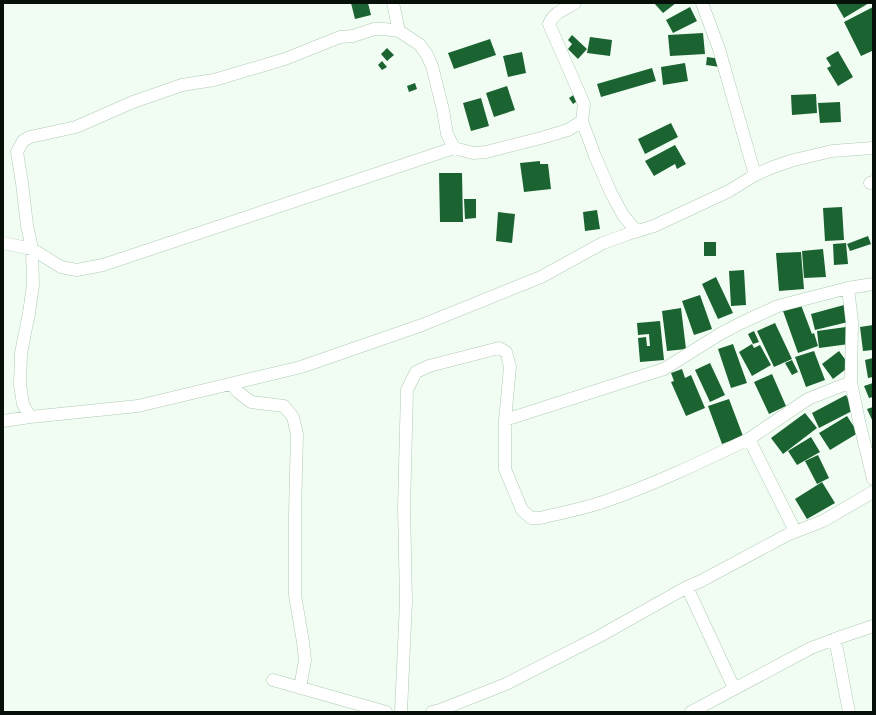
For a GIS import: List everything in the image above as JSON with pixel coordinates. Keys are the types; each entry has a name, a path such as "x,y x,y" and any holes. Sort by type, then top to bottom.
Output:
{"street":[{"path":"393,3 398,31"},
{"path":"575,3 557,13 551,18 549,24 584,104 582,121 595,156 611,193 623,215 636,231"},
{"path":"702,3 719,49 755,175"},
{"path":"30,417 23,404 20,385 21,353 33,285 32,249 27,225 17,152 22,141 30,137 76,127 133,102 182,85 214,80 285,60 340,37 353,36 374,29 384,29 398,31 408,36 420,45 427,55 432,66 443,110 447,134 454,148"},
{"path":"3,243 32,249 61,267 77,270 103,265 454,148 472,153 486,152 568,130 582,121"},
{"path":"3,421 138,406 300,367 422,325 541,277 603,243 654,226 729,191 755,175 773,167 832,150 873,148"},
{"path":"505,420 664,369 720,334 778,306 848,288 873,284"},
{"path":"848,288 852,322 852,382 859,421 873,479"},
{"path":"401,712 406,601 404,508 407,390 416,372 429,366 499,348 506,352 510,367 505,420 505,469 522,510 531,518 540,518 602,502 682,470 749,439 808,399 852,382"},
{"path":"231,384 238,392 252,402 284,406 293,417 295,423 297,434 295,595 305,660 300,688"},
{"path":"749,439 795,531"},
{"path":"432,712 506,684 598,637 687,587 773,542 795,531 823,520 873,492"},
{"path":"687,587 734,688"},
{"path":"691,712 811,648 835,638 873,626"},
{"path":"835,638 849,712"},
{"path":"274,680 386,712"}],"building":[{"path":"351,3 368,3 371,15 355,19"},
{"path":"654,3 676,3 663,13"},
{"path":"869,3 844,18 836,4"},
{"path":"690,7 697,21 673,33 666,20"},
{"path":"873,7 873,54 872,51 861,56 844,22"},
{"path":"703,33 705,54 670,56 668,35"},
{"path":"572,35 587,49 578,59 568,49 572,44 568,40"},
{"path":"590,37 612,40 610,56 587,53"},
{"path":"490,39 496,55 454,69 448,53"},
{"path":"387,48 394,55 387,61 381,54"},
{"path":"838,51 853,77 838,86 827,68 831,66 826,58"},
{"path":"522,52 526,73 508,77 503,56"},
{"path":"707,57 721,59 720,67 706,65"},
{"path":"382,61 387,67 382,70 378,65"},
{"path":"685,63 688,81 663,85 661,67"},
{"path":"652,68 656,81 601,97 597,84"},
{"path":"415,83 417,89 409,92 407,86"},
{"path":"507,86 515,110 494,117 486,93"},
{"path":"575,94 579,100 573,104 569,98"},
{"path":"816,94 817,113 792,115 791,95"},
{"path":"481,98 489,126 471,131 463,103"},
{"path":"840,102 841,122 820,123 818,103"},
{"path":"671,123 678,137 645,154 638,139"},
{"path":"675,145 686,164 677,169 675,164 654,176 645,161"},
{"path":"540,161 540,164 548,164 551,189 524,192 520,163"},
{"path":"439,173 462,173 463,222 440,222"},
{"path":"464,199 476,199 476,218 465,219"},
{"path":"842,207 844,240 825,241 823,208"},
{"path":"597,210 600,229 585,231 583,212"},
{"path":"498,212 515,214 512,243 496,241"},
{"path":"868,236 871,244 850,251 847,244"},
{"path":"704,242 716,242 716,256 704,256"},
{"path":"846,243 848,264 834,265 833,244"},
{"path":"823,249 826,277 804,278 802,251"},
{"path":"801,252 804,289 779,291 776,253"},
{"path":"744,270 746,305 731,306 729,271"},
{"path":"716,277 733,313 718,319 702,284"},
{"path":"700,295 712,329 694,335 682,301"},
{"path":"801,305 812,334 814,333 818,346 798,353 783,311"},
{"path":"844,305 848,322 815,330 811,314"},
{"path":"681,308 686,349 667,351 662,311"},
{"path":"660,321 664,360 640,362 638,338 646,337 647,346 650,346 649,334 638,335 637,323"},
{"path":"775,323 792,359 774,367 757,331"},
{"path":"873,325 873,350 863,351 860,327"},
{"path":"846,327 849,344 819,348 817,331"},
{"path":"754,331 759,342 753,344 748,334"},
{"path":"733,344 747,383 731,388 718,349"},
{"path":"752,344 754,348 760,345 771,365 752,376 739,352"},
{"path":"814,351 825,380 806,387 795,357"},
{"path":"839,351 850,366 833,379 822,364"},
{"path":"873,358 873,377 868,378 865,360"},
{"path":"792,360 798,372 792,375 785,363"},
{"path":"710,363 725,395 710,402 695,370"},
{"path":"682,369 685,378 691,375 705,408 686,416 671,382 674,381 671,373"},
{"path":"772,374 786,406 769,414 754,382"},
{"path":"873,383 873,397 869,398 864,386"},
{"path":"846,395 854,410 819,428 812,413"},
{"path":"729,399 743,436 722,444 708,406"},
{"path":"873,407 873,422 867,409"},
{"path":"805,413 817,428 783,454 771,438"},
{"path":"847,416 858,433 830,450 819,433"},
{"path":"811,437 820,452 797,465 788,451"},
{"path":"818,455 829,478 817,484 805,461"},
{"path":"822,482 835,503 807,519 795,499"}]}
